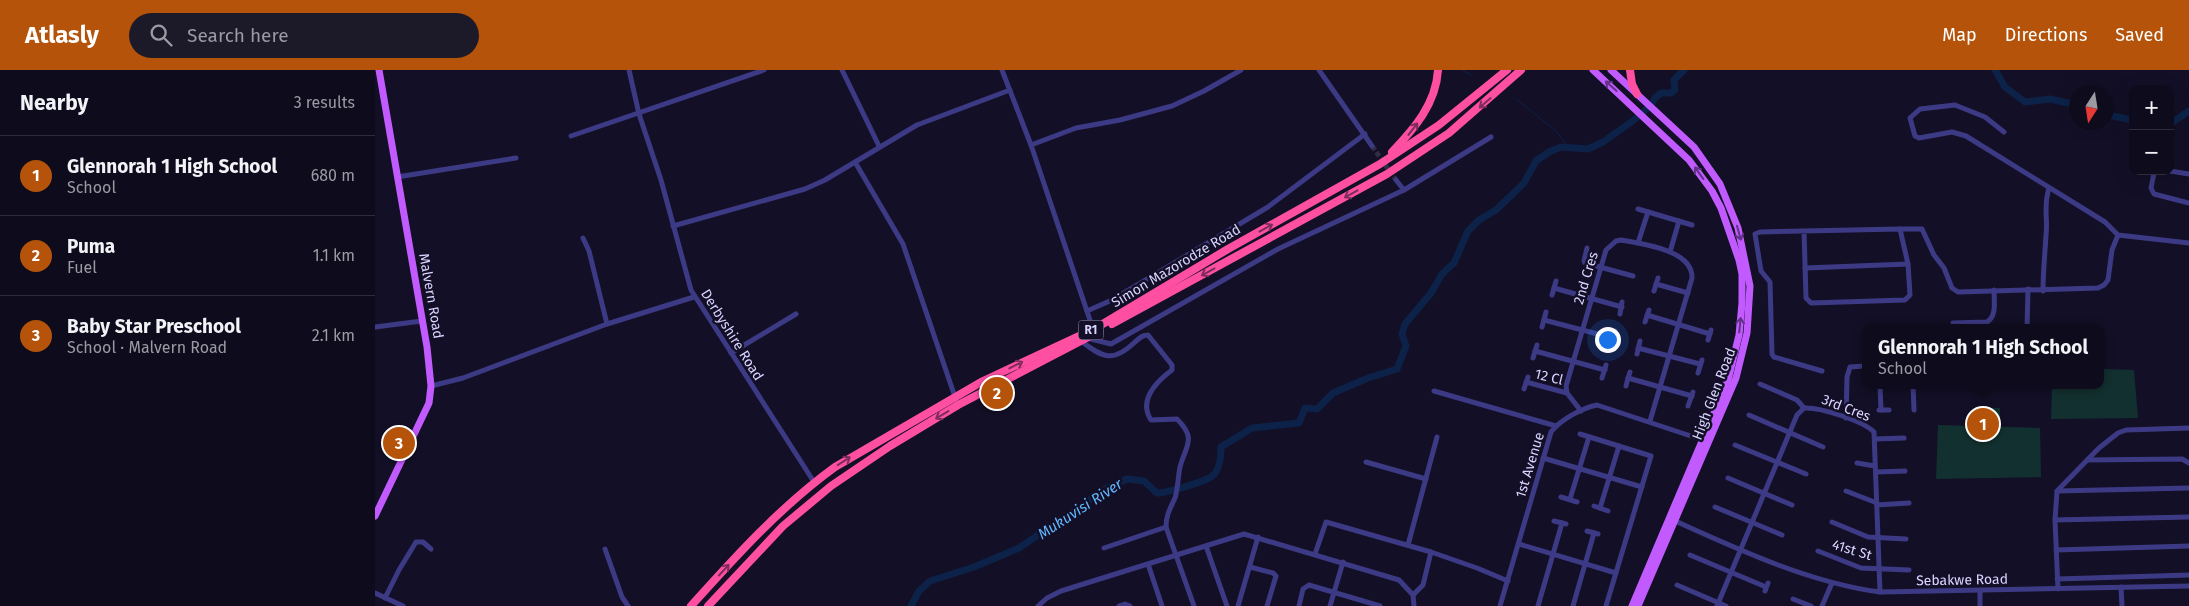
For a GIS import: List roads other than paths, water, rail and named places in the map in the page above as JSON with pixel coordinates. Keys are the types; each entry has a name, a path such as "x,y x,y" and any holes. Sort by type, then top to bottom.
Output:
{"highway":[{"path":"1380,164 1414,130 1431,102 1438,70"},
{"name":"Simon Mazorodze Road","path":"691,606 767,523 814,482 861,451 955,397 1030,358 1093,329 1228,249 1380,164 1439,125 1507,70"},
{"name":"Simon Mazorodze Road","path":"709,606 783,526 813,499 867,461 958,405 1084,340 1387,174 1449,133 1521,70"},
{"path":"1515,76 1525,70"},
{"path":"1630,70 1632,84 1637,94"}],"main road":[{"name":"Malvern Road","path":"375,516 429,404 431,386 427,347 379,70"},
{"name":"High Glen Road","path":"1593,70 1651,122 1689,160 1712,191 1721,208 1739,260 1741,274 1742,303 1737,352 1728,380 1638,606"},
{"name":"High Glen Road","path":"1611,70 1694,147 1720,184 1738,228 1750,286 1747,333 1736,378 1632,606"}],"street":[{"name":"Derbyshire Road","path":"629,70 639,114 661,180 695,296 814,482"},
{"path":"571,136 764,70"},
{"path":"842,70 879,146"},
{"path":"1003,70 1031,145 1047,199 1093,329"},
{"path":"1031,145 1076,128 1119,120 1172,106 1204,92 1241,70"},
{"path":"1319,70 1372,146"},
{"path":"673,226 805,189 917,125 1009,90"},
{"path":"2004,132 1985,117 1955,105 1920,109 1910,118 1915,136 1919,138 1952,132 1966,136 2105,222 2118,235 2189,243"},
{"path":"1087,311 1112,300 1269,207 1365,134"},
{"path":"1084,340 1111,344 1278,249 1404,190 1491,137"},
{"path":"397,177 516,158"},
{"path":"855,162 903,244 958,405"},
{"path":"2174,172 2189,174"},
{"path":"2154,175 2151,188 2154,194 2189,203"},
{"path":"1396,180 1404,190"},
{"path":"2043,291 2043,262 2047,226 2044,202 2049,188"},
{"path":"1638,209 1692,225"},
{"path":"1638,243 1648,212"},
{"path":"1670,252 1679,221"},
{"path":"1804,231 1806,298 1811,303 1905,300 1910,295 1908,264 1900,229"},
{"path":"1822,371 1774,357 1772,354 1770,282 1761,271 1755,234 1760,232 1922,230 1934,255 1944,268 1953,290 2043,291 2098,288 2104,285 2108,280 2112,250 2118,235"},
{"path":"583,238 589,251 607,324"},
{"name":"2nd Cres","path":"1567,393 1566,386 1606,250 1616,241 1621,240 1670,252 1689,263 1692,278 1650,421"},
{"path":"1587,248 1584,262 1633,276"},
{"path":"1805,268 1908,264"},
{"path":"1654,291 1657,278"},
{"path":"1552,295 1556,282"},
{"path":"1656,284 1688,293"},
{"path":"1554,288 1591,299 1622,305 1620,314"},
{"path":"1953,323 1987,322 1991,320 1994,316 1994,290"},
{"path":"2027,324 2028,290"},
{"path":"431,386 458,380 607,324 695,296"},
{"path":"1542,327 1546,312"},
{"path":"1645,322 1648,313 1678,324 1710,332 1708,340"},
{"path":"731,354 796,314"},
{"path":"1544,320 1613,338"},
{"path":"375,327 422,321"},
{"path":"1611,345 1615,331"},
{"path":"1084,340 1104,357 1110,357 1132,345 1142,336 1148,335 1172,365 1172,370 1162,378 1147,396 1147,413 1151,420 1177,419 1187,432 1189,445 1181,465 1175,498 1167,513 1166,527 1194,606"},
{"path":"1637,354 1639,341"},
{"path":"1533,358 1536,348 1574,362 1605,368 1602,378"},
{"path":"1638,348 1701,362 1698,373"},
{"path":"1846,418 1847,377 1850,367 1862,366"},
{"path":"1626,386 1629,375 1660,387 1693,394 1688,406"},
{"name":"12 Cl","path":"1524,389 1527,379 1567,393"},
{"path":"1760,384 1797,400 1804,408"},
{"path":"1880,389 1880,410 1889,410"},
{"path":"1913,389 1914,410"},
{"path":"1434,391 1556,426"},
{"path":"1567,393 1581,411"},
{"name":"1st Avenue","path":"1501,606 1543,458 1551,432 1556,426 1581,411 1597,405 1703,440"},
{"name":"3rd Cres","path":"1718,604 1789,433 1797,415 1804,408 1817,408 1871,429 1875,439 1880,592"},
{"path":"1749,415 1823,447"},
{"path":"2058,589 2055,520 2057,491 2099,448 2122,431 2189,428"},
{"path":"1580,434 1651,456 1606,606"},
{"path":"1570,499 1589,437"},
{"path":"1408,545 1437,438"},
{"path":"1875,439 1904,438"},
{"path":"1735,445 1806,474"},
{"path":"1600,508 1619,446"},
{"path":"1543,458 1642,487"},
{"path":"2087,460 2182,459 2189,463"},
{"path":"1366,462 1426,479"},
{"path":"1857,463 1876,469 1905,471"},
{"path":"1728,478 1792,505"},
{"path":"2057,491 2189,488"},
{"path":"1846,491 1877,504 1909,503"},
{"path":"1561,497 1577,502"},
{"path":"1594,506 1607,511"},
{"path":"1715,507 1782,535"},
{"path":"2055,520 2189,517"},
{"name":"Sebakwe Road","path":"1672,520 1832,583 1880,592 2189,586"},
{"path":"1538,606 1564,523 1553,521"},
{"path":"1315,554 1326,522 1431,552 1508,581"},
{"path":"1832,522 1868,537 1907,539"},
{"path":"1103,548 1166,527"},
{"path":"1573,606 1596,534 1587,531"},
{"path":"1039,606 1047,598 1061,591 1244,534 1399,580 1413,595 1414,606"},
{"path":"1238,606 1258,537"},
{"path":"385,598 403,561 416,542 423,542 431,549"},
{"path":"1519,544 1616,573"},
{"path":"1206,546 1227,606"},
{"path":"2056,550 2189,546"},
{"path":"605,549 622,597 628,606"},
{"name":"41st St","path":"1819,551 1861,568 1909,570"},
{"path":"1413,595 1423,585 1431,552"},
{"path":"1690,555 1766,587"},
{"path":"1330,606 1343,562"},
{"path":"1148,564 1162,606"},
{"path":"1250,567 1273,573 1276,576 1267,606"},
{"path":"2057,579 2189,575"},
{"path":"1822,606 1832,583"},
{"path":"1677,585 1726,606"},
{"path":"1299,606 1303,589 1307,586 1333,591 1380,606"},
{"path":"2121,587 2122,606"},
{"path":"1980,591 1980,606"},
{"path":"375,593 403,606"},
{"path":"1793,599 1811,606"},
{"path":"1119,606 1125,604 1130,606"}],"waterway":[{"path":"1462,70 1471,75"},
{"name":"Mukuvisi River","path":"911,606 919,591 930,581 974,567 1019,548 1107,488 1127,479 1144,481 1157,493 1162,493 1207,479 1214,474 1218,467 1221,447 1252,428 1299,423 1305,408 1317,409 1333,393 1368,378 1397,369 1406,346 1402,334 1405,324 1431,293 1442,274 1454,263 1468,231 1479,220 1496,210 1524,183 1536,161 1549,152 1561,147 1588,149 1603,142 1634,120 1661,93 1671,93 1675,90 1674,80 1684,70"},
{"name":"Mukuvisi River","path":"1995,70 2005,87 2025,102 2050,99 2069,103"},
{"path":"1516,99 1555,130 1565,142 1564,147"},
{"name":"Mukuvisi River","path":"2174,121 2189,111"},
{"name":"Mukuvisi River","path":"2114,116 2129,120"}],"tunnel":[{"path":"1372,146 1396,180"}],"place":[{"name":"Puma","path":"997,393"},
{"name":"Glennorah 1 High School","path":"1983,424"},
{"name":"Baby Star Preschool","path":"399,443"}]}
